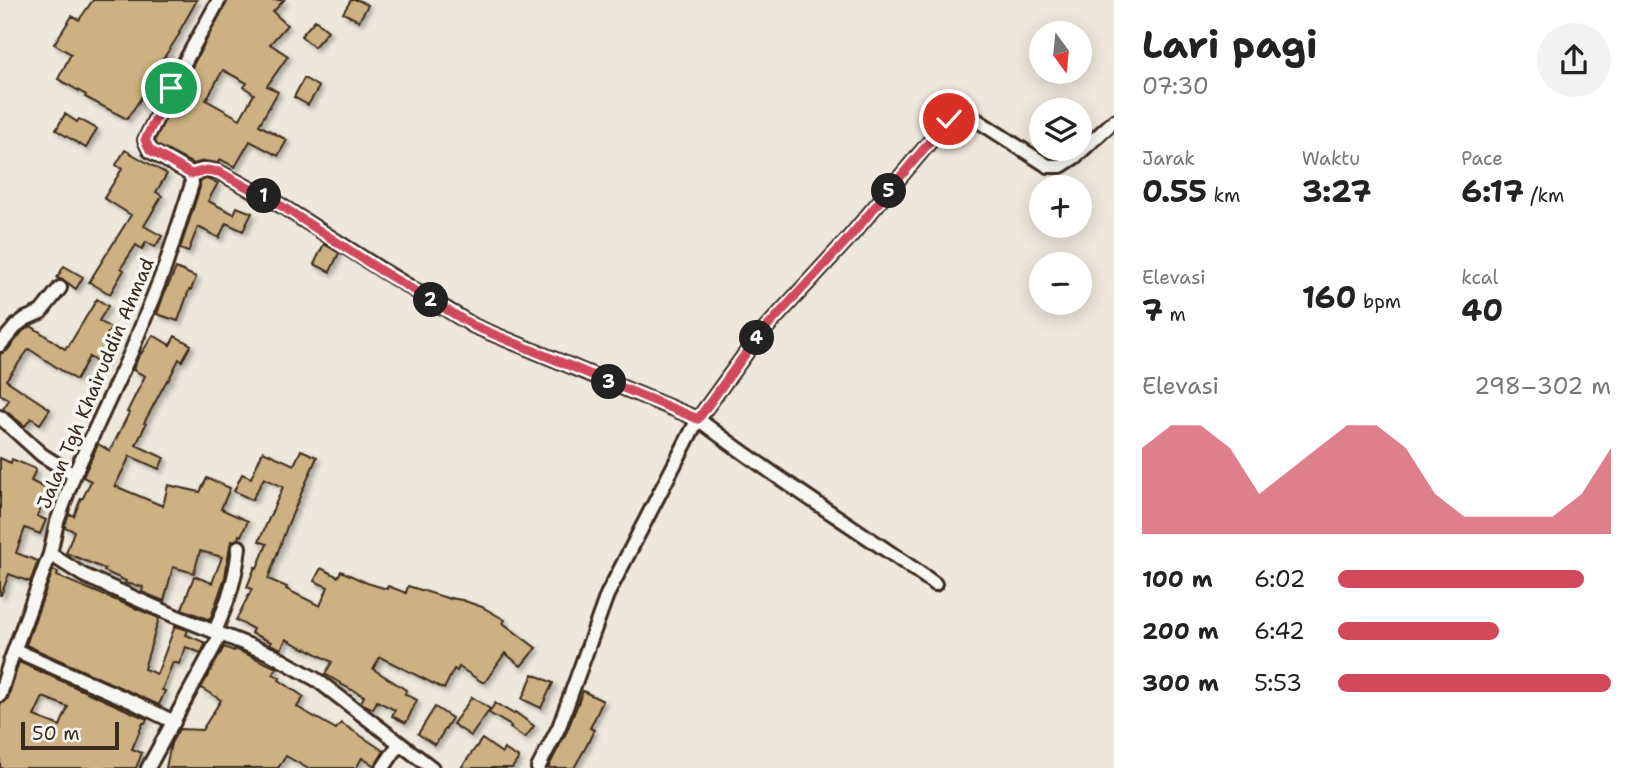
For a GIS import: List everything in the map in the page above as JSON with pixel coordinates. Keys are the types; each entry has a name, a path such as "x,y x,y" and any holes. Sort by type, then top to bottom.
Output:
{"street":[{"path":"219,0 145,140 150,150 191,174 206,170 219,172 244,185 474,326 698,419 730,444 935,584"},
{"path":"538,768 559,727 607,595 698,419 757,338 848,239 949,119 959,113 969,116 1048,166 1061,166 1114,121"},
{"name":"Jalan Tgh Khairuddin Ahmad","path":"0,695 50,554 57,522 74,475 132,350 165,267 190,195 193,181 191,174"},
{"path":"0,345 17,325 41,312 60,288"},
{"path":"0,417 42,455 74,475"},
{"path":"148,768 218,633 237,570 239,547"},
{"path":"50,554 83,575 175,616 271,654 317,680 432,768"},
{"path":"15,650 174,722"},
{"path":"383,768 399,744"}],"building":[{"path":"93,0 197,0 156,70 158,71 127,119 58,79 71,54 54,44 72,16 79,20"},
{"path":"228,0 284,0 273,12 287,25 270,44 288,56 267,86 278,92 259,125 287,140 278,156 250,141 235,167 220,159 218,163 204,161 193,164 157,145 155,140","holes":["223,70 247,83 244,87 254,94 240,119 206,100"]},
{"path":"351,0 368,5 359,21 343,13"},
{"path":"315,20 328,31 314,47 301,36"},
{"path":"304,78 319,87 308,105 294,97"},
{"path":"65,114 77,122 79,119 97,129 86,148 56,130"},
{"path":"125,150 167,174 156,192 162,196 144,226 162,236 155,247 146,242 142,249 136,245 121,268 124,270 110,294 89,282 131,215 104,198 122,169 116,165"},
{"path":"206,179 218,183 208,201 234,214 237,207 252,213 243,231 226,223 219,238 198,227 188,252 180,249 200,181"},
{"path":"324,244 339,253 330,272 314,264"},
{"path":"64,266 83,277 76,289 57,278"},
{"path":"176,268 196,277 178,321 157,314"},
{"path":"97,299 108,306 99,321 111,328 102,344 111,349 102,365 89,357 76,380 29,349 6,380 50,409 40,424 31,418 25,426 3,409 9,400 0,394 0,354 7,351 23,331 31,326 65,349"},
{"path":"153,335 170,345 175,336 191,345 167,380 144,423 146,424 136,445 164,458 159,469 130,456 115,486 163,506 168,485 200,492 207,478 230,488 221,509 248,521 241,536 230,545 225,577 210,620 182,609 194,576 212,583 222,557 200,551 194,573 173,567 164,601 142,592 143,587 125,583 126,581 104,571 105,569 66,553 74,531 65,527 65,524 69,514 74,516 91,481 83,477 98,444 110,451 129,413 127,412 145,376 133,370 140,353"},
{"path":"301,450 317,457 268,579 320,606 328,587 314,581 321,568 338,577 341,571 387,589 388,586 406,593 408,586 462,600 505,620 503,623 536,648 521,666 505,653 485,682 459,667 457,671 454,669 444,689 380,657 373,669 417,700 406,723 392,716 395,710 377,701 373,709 361,703 364,696 325,674 332,662 286,639 281,649 251,633 253,629 236,620 252,589 247,587 267,544 259,541 283,487 264,478 252,500 234,491 242,474 251,478 263,451 294,465"},
{"path":"0,458 11,463 12,459 36,469 31,481 49,490 37,516 46,520 40,534 25,528 16,553 38,561 30,582 9,574 1,595 0,595"},
{"path":"53,570 58,572 57,576 159,618 144,669 157,674 175,626 188,630 186,635 206,643 201,653 186,647 179,664 173,662 159,705 26,645"},
{"path":"224,647 234,651 235,649 277,668 273,674 304,697 297,707 336,729 341,723 384,751 375,766 362,758 356,768 307,768 286,756 278,768 166,768 171,743 179,729 202,730 221,700 201,688"},
{"path":"19,662 147,719 132,749 142,753 136,768 0,768 0,704 8,698","holes":["43,697 68,707 60,726 34,716"]},
{"path":"533,674 553,683 541,708 522,699"},
{"path":"583,691 603,701 590,728 594,730 574,768 548,768 567,731"},
{"path":"472,697 490,709 471,736 453,724"},
{"path":"495,703 514,714 515,712 534,726 525,738 489,713"},
{"path":"435,707 452,718 435,745 418,734"},
{"path":"482,739 502,753 504,749 519,758 512,768 461,768"}],"route":[{"path":"171,88 145,140 150,150 191,174 206,170 219,172 280,205 380,270 474,326 698,419 757,338 848,239 949,119"}]}
